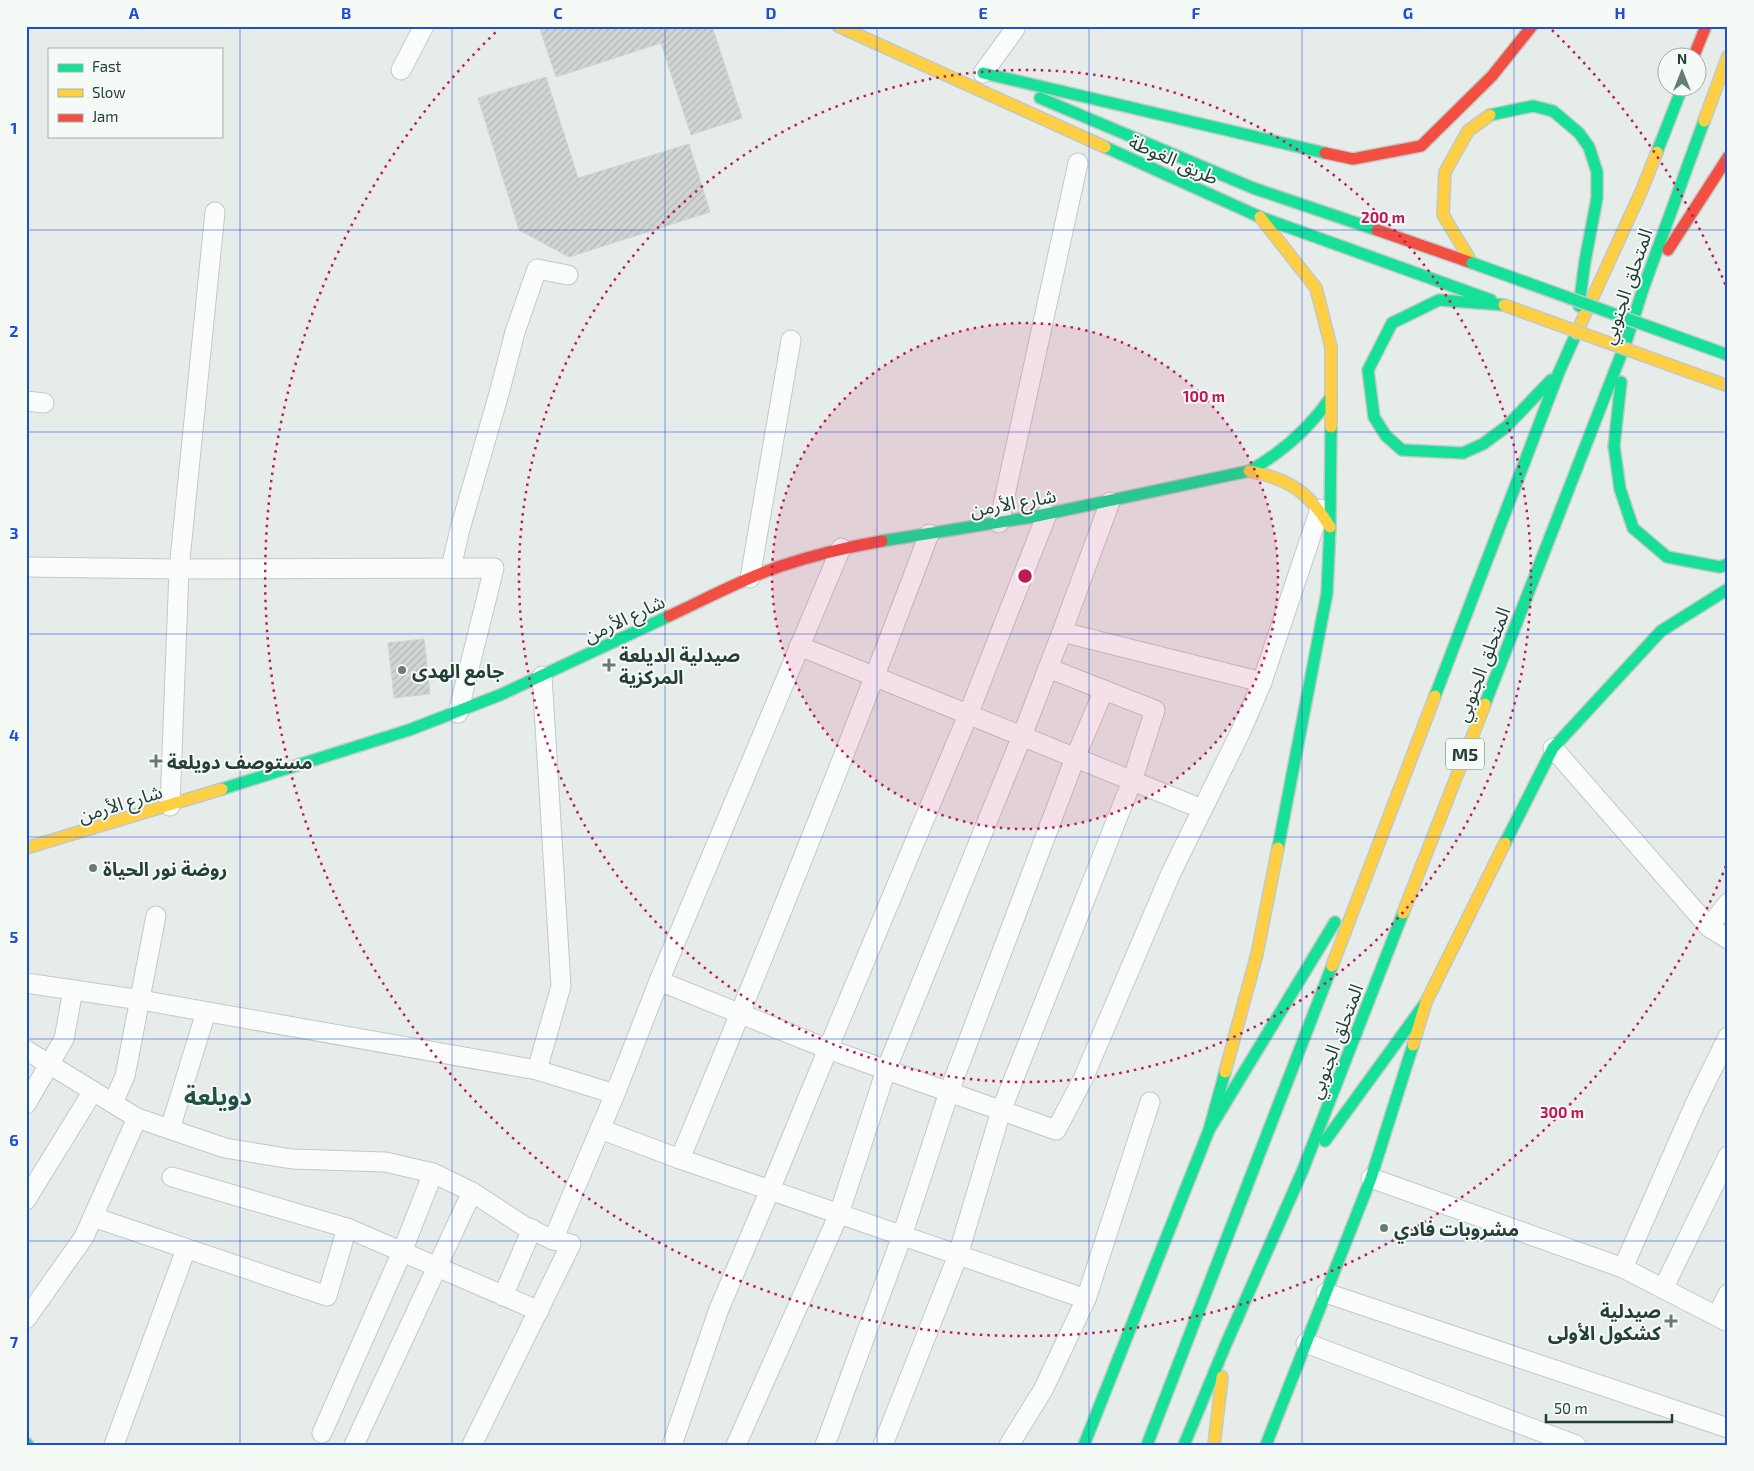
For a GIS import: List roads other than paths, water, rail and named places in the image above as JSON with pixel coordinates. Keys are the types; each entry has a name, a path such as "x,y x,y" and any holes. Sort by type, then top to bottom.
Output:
{"main road":[{"name":"طريق الغوطة","path":"838,26 1260,217 1728,386"},
{"path":"979,72 1353,159 1421,146 1492,76 1532,26"},
{"path":"1698,48 1706,26"},
{"name":"المتحلق الجنوبي","path":"1184,1445 1226,1344 1302,1172 1626,342 1642,289 1728,56"},
{"path":"979,72 1254,188 1472,263 1728,355"},
{"name":"المتحلق الجنوبي","path":"1147,1445 1559,372 1576,331 1641,192 1678,98"},
{"path":"1472,263 1443,215 1445,172 1468,131 1491,114 1533,106 1553,111 1579,133 1589,147 1597,172 1597,198 1585,261 1576,331"},
{"path":"1642,289 1728,157"},
{"path":"1084,1445 1209,1130 1257,954 1327,593 1330,527 1331,347 1316,288 1260,217"},
{"path":"1504,304 1439,300 1392,322 1368,370 1374,417 1386,436 1402,450 1463,454 1482,444 1506,427 1559,372"},
{"path":"1626,342 1614,446 1620,489 1633,528 1667,557 1720,567 1728,564"},
{"name":"شارع الأرمن","path":"26,848 170,806 458,713 542,676 750,578 792,561 841,548 999,523 1110,502 1250,471 1275,457 1297,440 1331,397"},
{"name":"شارع الأرمن","path":"1250,471 1270,475 1289,482 1306,494 1320,509 1330,527"},
{"path":"1266,1445 1371,1178 1426,1002 1553,748 1661,631 1728,589"},
{"path":"1209,1130 1338,918 1365,881"},
{"path":"1302,1172 1426,1002"},
{"path":"1214,1445 1226,1344"}],"street":[{"path":"401,70 424,26"},
{"path":"979,72 1016,29 1015,26"},
{"path":"999,523 1078,164"},
{"path":"170,806 179,569 214,212"},
{"path":"451,568 460,529 515,332 537,270 568,275"},
{"path":"750,578 791,340"},
{"path":"736,1445 840,1214 886,1070 1022,736 1110,502"},
{"path":"658,981 828,1049 1056,1130 1083,1080 1170,873 1262,682 1320,509"},
{"path":"672,1445 719,1309 968,715 1047,514"},
{"path":"680,1159 875,677 929,534"},
{"path":"553,1240 615,1094 658,981 841,548"},
{"path":"26,568 494,568 458,713"},
{"path":"1062,632 1262,682"},
{"path":"799,646 1202,809"},
{"path":"883,1445 958,1255 1001,1111 1132,781 1156,710 1048,668"},
{"path":"537,1070 561,986 542,676"},
{"path":"825,1445 902,1236 949,1092 1075,758 1104,690"},
{"path":"1553,748 1708,927 1728,939"},
{"path":"1708,927 1728,903"},
{"path":"113,1103 126,1076 156,916"},
{"path":"26,983 141,1000 537,1070 615,1094"},
{"path":"26,1104 64,1039 73,990"},
{"path":"170,1129 206,1012"},
{"path":"1623,1268 1695,1104 1728,1037"},
{"path":"26,1050 137,1118 225,1148 292,1159 385,1162 433,1173 472,1192 532,1230 553,1240 571,1244 472,1445"},
{"path":"26,1200 93,1091"},
{"path":"1009,1445 1043,1390 1086,1299 1150,1102"},
{"path":"26,1319 84,1237 137,1118"},
{"path":"600,1128 680,1159 1086,1299"},
{"path":"1662,1289 1728,1156"},
{"path":"322,1433 402,1252 433,1173"},
{"path":"172,1177 348,1228 539,1311"},
{"path":"1371,1178 1623,1268 1722,1319 1728,1294"},
{"path":"354,1445 472,1192"},
{"path":"93,1217 327,1296 348,1228"},
{"path":"503,1296 532,1230"},
{"path":"114,1445 186,1249"},
{"path":"1326,1293 1728,1428"},
{"path":"1306,1343 1576,1445"},
{"path":"1722,1445 1728,1434"}],"place":[{"name":"صيدلية الديلعة المركزية","path":"609,665"},
{"name":"جامع الهدى","path":"402,670"},
{"name":"مستوصف دويلعة","path":"156,761"},
{"name":"روضة نور الحياة","path":"93,868"},
{"name":"مشروبات فادي","path":"1384,1228"},
{"name":"صيدلية كشكول الأولى","path":"1671,1321"}],"district":[{"name":"دويلعة","path":"218,1095"}]}
